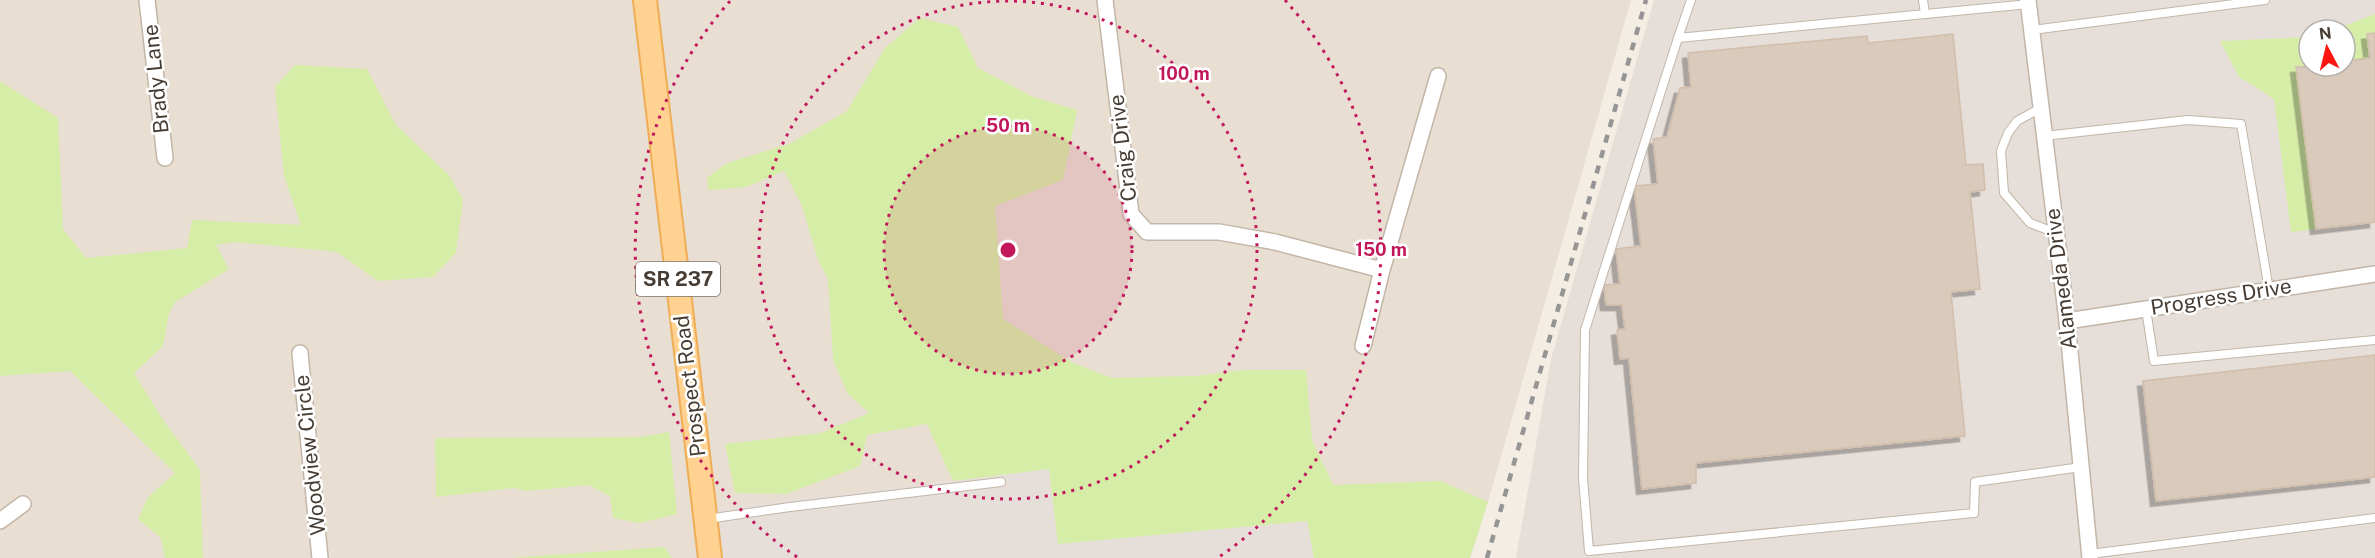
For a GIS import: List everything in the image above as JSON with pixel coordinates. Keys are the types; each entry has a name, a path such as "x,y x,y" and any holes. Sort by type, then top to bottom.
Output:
{"main road":[{"name":"Prospect Road","path":"645,0 710,558"}],"street":[{"name":"Brady Lane","path":"147,0 165,158"},
{"name":"Craig Drive","path":"1105,0 1131,214 1147,232 1219,232 1275,242 1382,270"},
{"name":"Alameda Drive","path":"2028,2 2067,321 2090,556"},
{"path":"1363,346 1382,270 1438,76"},
{"name":"Progress Drive","path":"2067,321 2375,274"},
{"name":"Woodview Circle","path":"300,353 320,558"},
{"path":"0,521 23,504"}],"lane":[{"path":"1691,0 1585,330 1583,478 1588,551 1974,513 1975,482 2081,467"},
{"path":"1923,0 1924,14"},
{"path":"2032,30 2265,0"},
{"path":"1678,38 2028,2"},
{"path":"2041,108 2017,121 2008,133 2001,152 2004,193 2030,223 2056,233"},
{"path":"2044,135 2188,120 2241,124 2269,290"},
{"path":"2146,309 2154,361 2375,340"},
{"path":"706,520 790,507 1000,482"},
{"path":"2090,556 2375,518"}],"shaded area":[{"path":"0,0 633,0 656,201 669,199 710,558 0,558"},
{"path":"655,0 1631,0 1470,558 1314,558 1307,521 1058,544 1049,469 716,509 712,491"},
{"path":"1654,0 2375,0 2375,558 1516,558 1551,359"},
{"path":"1049,469 1058,544 1307,521 1314,558 722,558 716,509"}],"green space":[{"path":"2375,14 2375,33 2367,34 2370,58 2357,60 2357,21"},
{"path":"920,18 958,27 978,68 1033,97 1077,110 1063,180 995,206 1003,319 1073,363 1112,378 1196,376 1243,370 1306,370 1312,440 1333,485 1441,481 1488,502 1470,558 1314,558 1307,521 1058,544 1049,469 953,481 927,424 867,435 860,466 786,494 735,493 725,444 821,433 869,413 847,393 833,359 828,279 818,260 802,206 784,171 746,187 708,190 707,178 727,163 789,144 847,111 885,48"},
{"path":"2297,38 2297,78 2316,229 2291,232 2274,99 2239,77 2220,41"},
{"path":"295,65 367,69 396,125 449,175 463,200 456,253 433,277 378,281 337,252 235,242 216,245 229,269 175,302 169,313 163,346 134,373 161,417 200,470 203,558 165,558 161,538 138,519 148,497 175,473 70,371 0,376 0,81 58,118 63,229 86,258 187,248 192,220 301,225 284,176 275,87"},
{"path":"669,432 677,514 640,523 613,518 610,496 589,485 527,491 514,488 436,497 435,438 642,437"},
{"path":"664,547 672,558 509,558"}],"building":[{"path":"2375,33 2375,222 2316,229 2297,78 2357,78 2357,60 2370,58 2367,34"},
{"path":"1953,34 1966,165 1983,164 1985,190 1970,192 1980,289 1951,292 1965,436 1696,463 1696,483 1642,489 1629,358 1620,359 1617,330 1625,329 1622,305 1606,305 1604,285 1620,284 1616,249 1641,246 1634,186 1658,184 1653,139 1667,137 1680,88 1691,87 1688,53 1867,36 1868,43"},
{"path":"2375,355 2375,477 2156,501 2143,381"}],"railway":[{"path":"1487,558 1646,0"}]}
